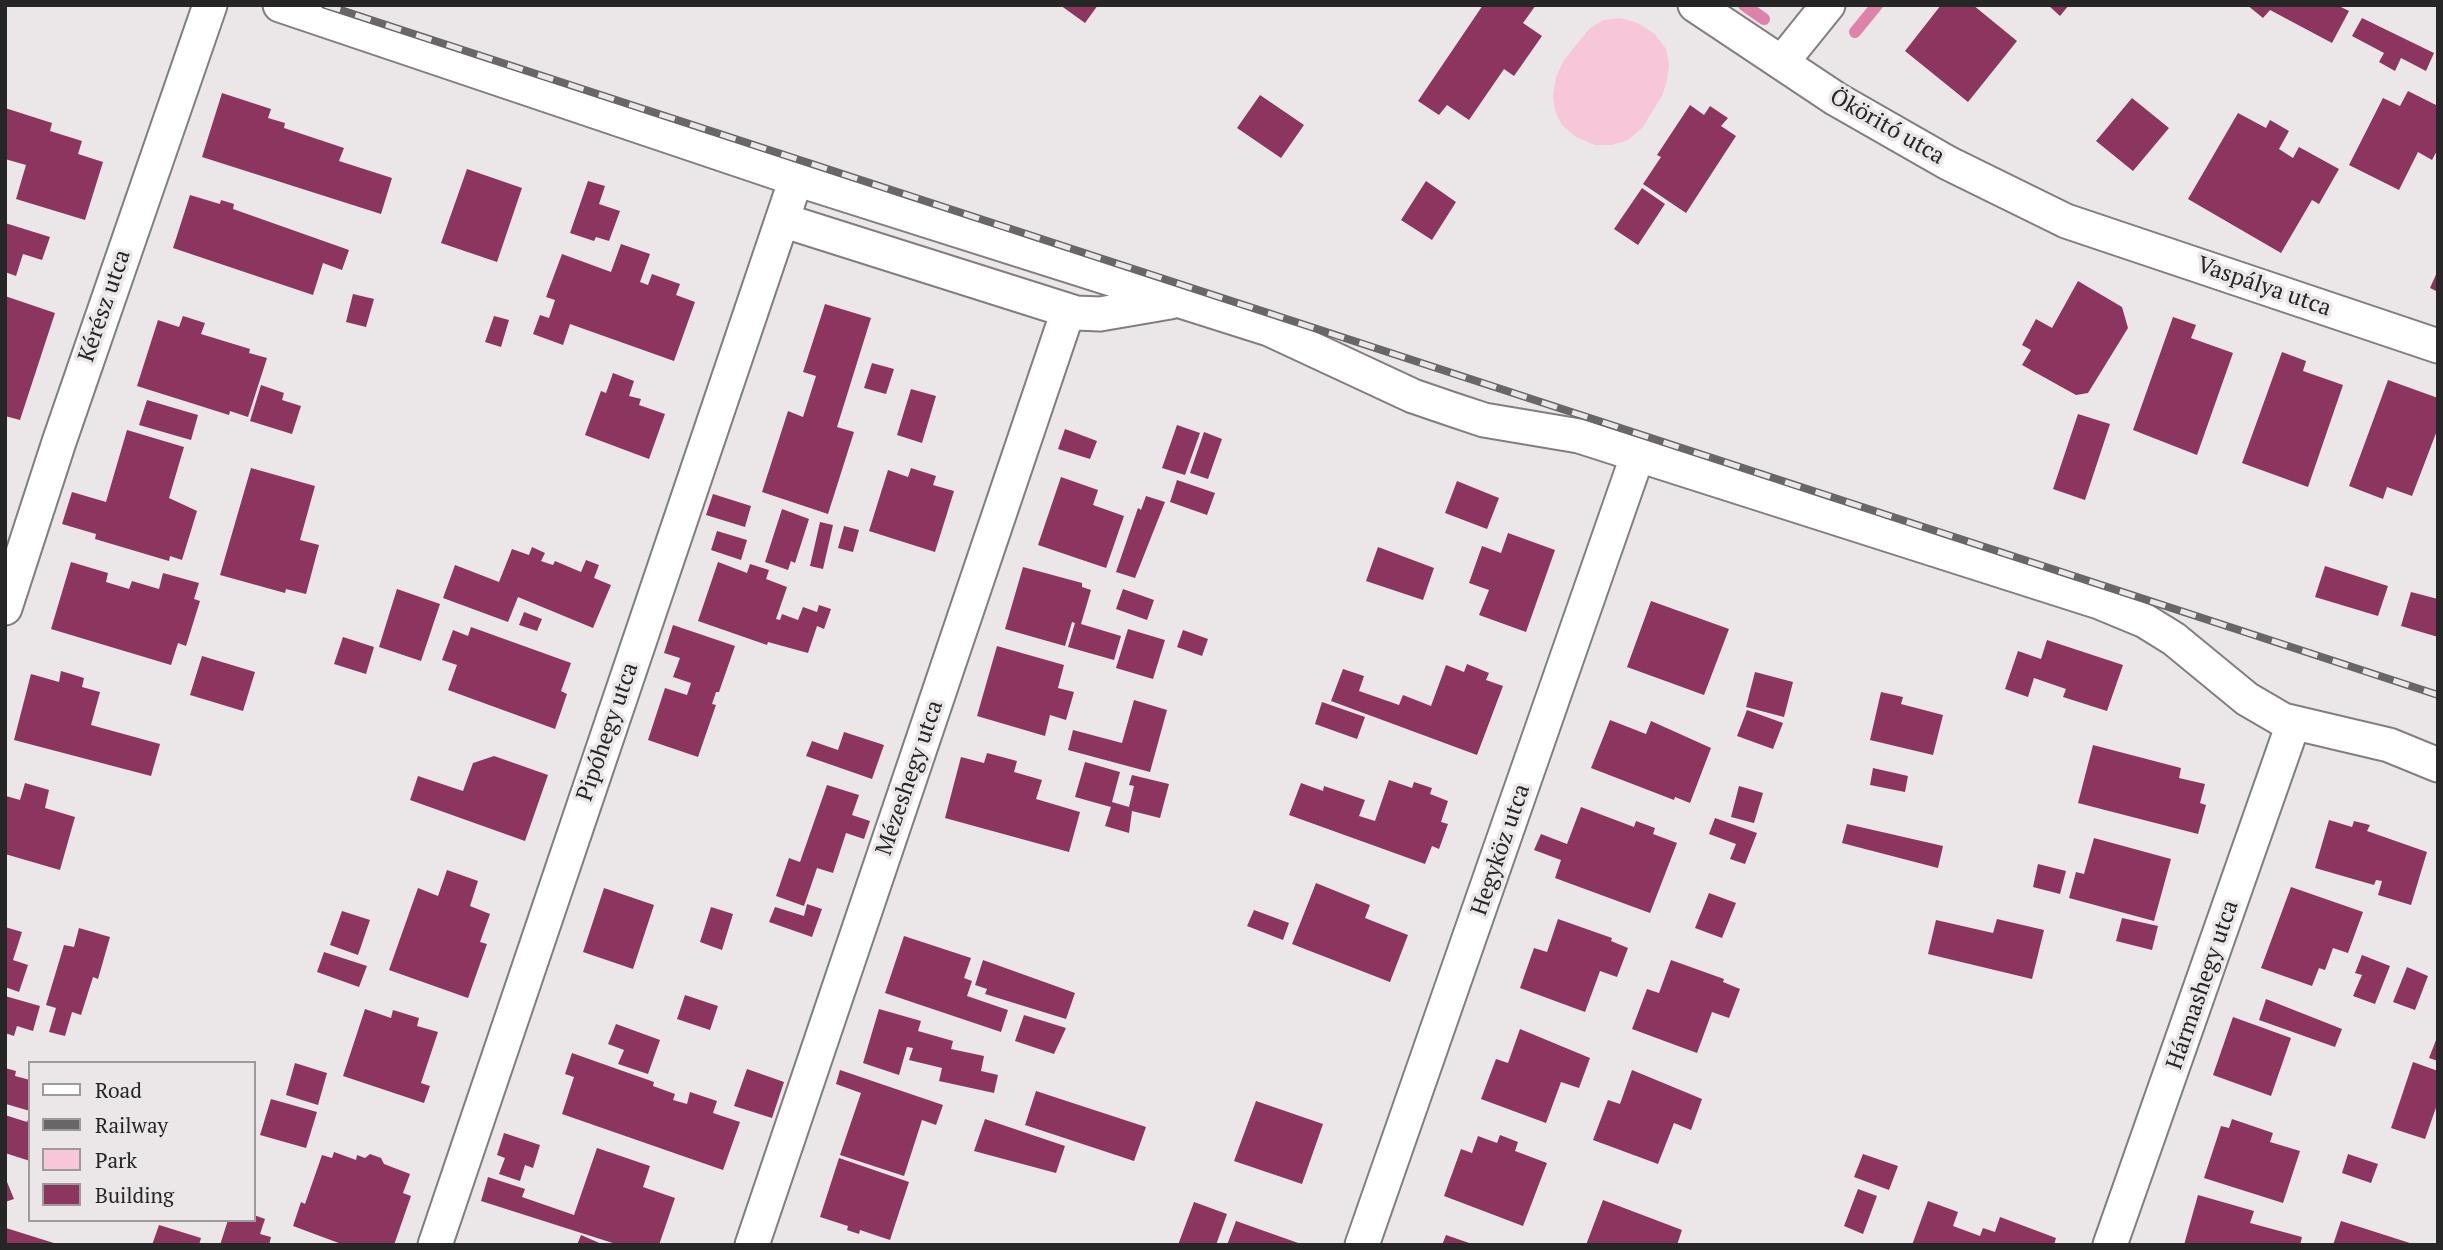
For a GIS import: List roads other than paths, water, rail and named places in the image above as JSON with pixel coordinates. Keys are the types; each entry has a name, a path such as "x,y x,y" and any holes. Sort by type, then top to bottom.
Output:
{"street":[{"name":"Kérész utca","path":"5,608 101,317 211,5"},
{"path":"280,5 796,179 1289,337 1413,396 1484,420 1579,436 2085,598 2145,621 2174,639 2247,699 2293,724 2389,745 2438,765"},
{"name":"Ököritó utca","path":"1695,5 1836,99 1948,163 2066,221 2091,229"},
{"path":"1782,62 1828,5"},
{"name":"Pipóhegy utca","path":"435,1245 796,179"},
{"path":"782,220 1068,311 1092,315 1178,300"},
{"name":"Vaspálya utca","path":"2091,229 2438,346"},
{"name":"Mézeshegy utca","path":"752,1245 1068,311"},
{"name":"Hegyköz utca","path":"1362,1245 1638,454"},
{"name":"Hármashegy utca","path":"2110,1245 2293,724"}],"waterway":[{"path":"1744,5 1764,19"},
{"path":"1855,32 1877,5"}],"railway":[{"path":"325,5 2438,695"}]}
